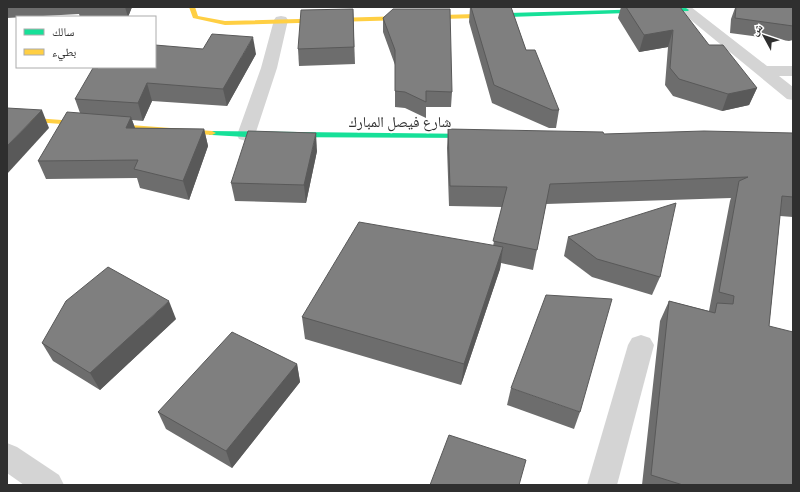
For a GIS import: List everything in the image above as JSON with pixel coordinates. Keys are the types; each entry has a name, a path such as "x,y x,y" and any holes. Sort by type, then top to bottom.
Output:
{"street":[{"path":"192,7 195,17 225,23 281,20 304,14 684,9 765,71 793,95"},
{"path":"246,135 269,68 281,20"},
{"path":"765,71 793,71"},
{"name":"شارع فيصل المبارك","path":"7,118 246,135 486,136"},
{"path":"602,485 641,345"},
{"path":"7,456 49,485"}],"building":[{"path":"471,7 511,7 526,50 535,50 559,110 552,110 494,85"},
{"path":"626,7 680,7 709,45 723,45 757,88 728,94 679,79 670,68 673,30 644,35"},
{"path":"736,7 793,7 793,26 735,18"},
{"path":"353,9 354,47 298,49 301,10"},
{"path":"393,9 450,9 452,92 426,91 426,102 405,92 395,91 395,50 383,18"},
{"path":"212,34 253,37 223,89 147,83 138,103 75,99 93,68 156,68 156,45 203,49"},
{"path":"7,108 42,110 7,146"},
{"path":"67,112 131,117 126,128 204,129 183,181 134,169 138,160 38,161"},
{"path":"448,129 603,132 604,134 704,131 793,133 793,197 782,196 769,326 793,332 793,485 683,485 651,475 669,301 715,313 717,303 733,304 734,296 719,292 739,181 748,177 550,184 537,250 493,241 507,187 450,186"},
{"path":"248,131 316,133 304,185 231,183"},
{"path":"676,203 660,277 597,259 568,237"},
{"path":"359,222 503,247 464,364 302,317"},
{"path":"108,267 169,301 90,373 42,343 66,301"},
{"path":"546,295 612,299 580,412 511,388"},
{"path":"232,332 297,364 226,451 158,412"},
{"path":"449,435 526,460 519,485 430,485"}],"traffic: fast":[{"path":"477,16 686,10"},
{"path":"212,133 246,135 478,136"}],"traffic: slow":[{"path":"192,7 195,17 225,23 477,16"},
{"path":"7,118 212,133"}]}
